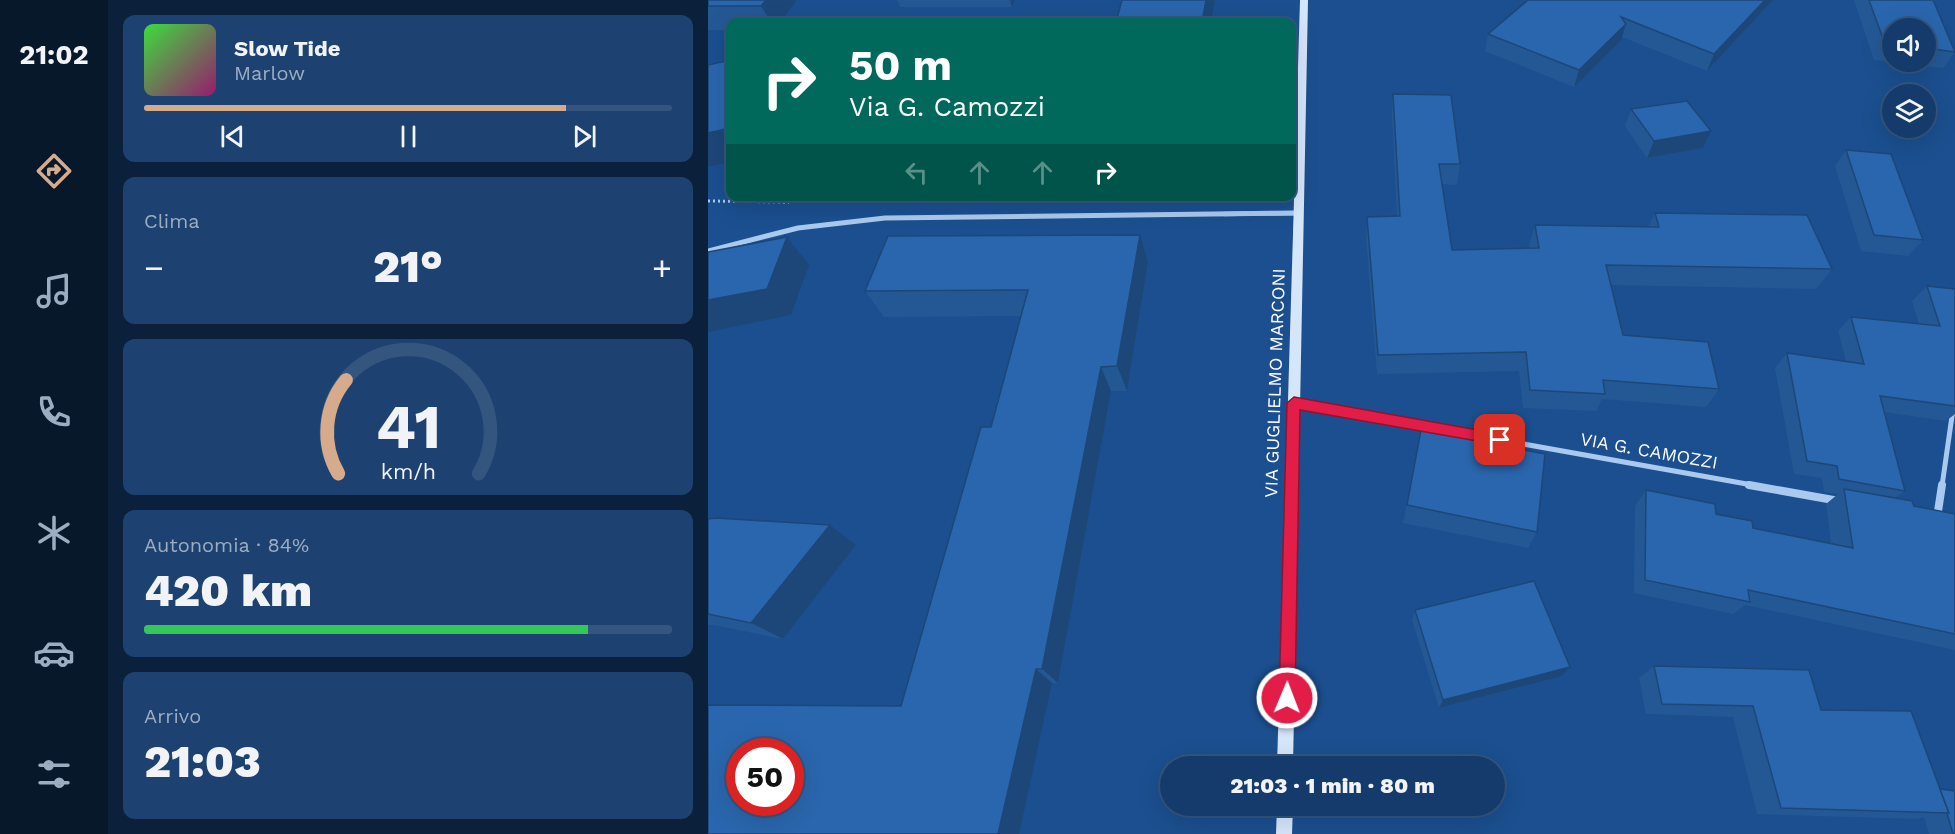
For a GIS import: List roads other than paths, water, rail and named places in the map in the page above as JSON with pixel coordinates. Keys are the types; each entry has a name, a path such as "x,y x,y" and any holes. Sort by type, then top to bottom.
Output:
{"main road":[{"name":"VIA GUGLIELMO MARCONI","path":"1286,756 1304,0"},
{"path":"1284,834 1285,816"}],"street":[{"path":"708,251 798,228 885,218 1300,213"},
{"path":"1940,528 1937,518 1955,395"},
{"name":"VIA G. CAMOZZI","path":"1294,403 1843,501"},
{"path":"1926,516 1937,518"}]}
